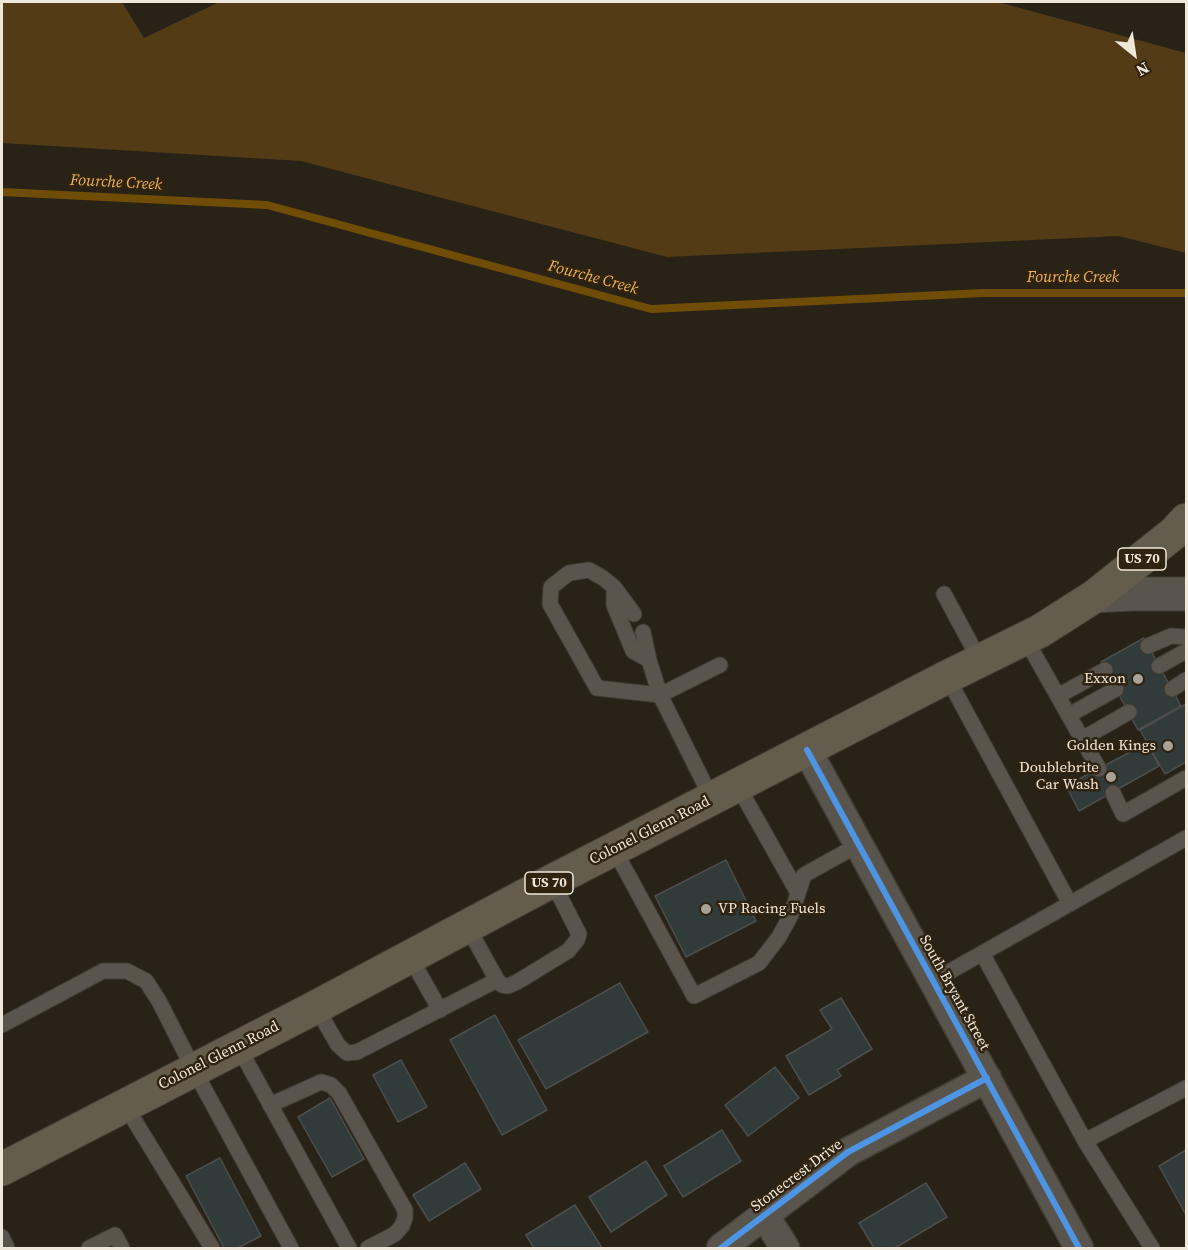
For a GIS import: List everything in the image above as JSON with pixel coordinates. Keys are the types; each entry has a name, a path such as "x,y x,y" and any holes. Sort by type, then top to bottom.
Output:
{"main road":[{"name":"Colonel Glenn Road","path":"2,1169 552,881 1040,631 1095,596 1174,533 1186,520"},
{"path":"1095,596 1186,594"}],"street":[{"name":"South Bryant Street","path":"807,750 1079,1248"},
{"name":"Stonecrest Drive","path":"721,1248 848,1152 987,1078"},
{"path":"765,1216 785,1248"}],"lane":[{"path":"634,614 614,586 589,570 569,573 551,587 550,604 597,688 660,695 720,665"},
{"path":"614,586 614,605 633,651 649,660"},
{"path":"944,594 980,661"},
{"path":"643,632 660,695 725,792 798,893"},
{"path":"1148,646 1171,636 1186,637"},
{"path":"1025,638 1099,769"},
{"path":"1159,666 1186,651"},
{"path":"1058,696 1105,670"},
{"path":"947,677 1070,904"},
{"path":"1172,688 1186,680"},
{"path":"1069,715 1116,689"},
{"path":"1082,739 1129,712"},
{"path":"1113,793 1123,814 1186,778"},
{"path":"933,981 1186,838"},
{"path":"614,849 694,996 759,963 780,937 791,915 804,875 858,845"},
{"path":"467,926 497,980 502,985 508,986 517,982 568,951 577,940 579,934 552,881"},
{"path":"982,954 1085,1141 1152,1248"},
{"path":"410,957 440,1010"},
{"path":"2,1025 103,971 127,971 146,981 159,1001 291,1248"},
{"path":"316,1006 338,1045 347,1053 357,1052 497,980"},
{"path":"238,1046 349,1248"},
{"path":"270,1105 321,1082 331,1085 339,1093 405,1210 402,1226 395,1234 368,1248"},
{"path":"1085,1141 1186,1088"},
{"path":"125,1105 212,1248"},
{"path":"89,1248 115,1235 122,1248"},
{"path":"2,1237 7,1248"}],"shaded area":[{"path":"2,2 122,2 144,38 219,2 998,2 1186,53 1186,253 1119,236 667,257 301,161 2,143"}],"building":[{"name":"Exxon","path":"1144,638 1181,706 1138,730 1101,662"},
{"name":"Golden Kings","path":"1186,704 1186,762 1165,774 1140,730"},
{"name":"Doublebrite Car Wash","path":"1147,743 1159,766 1079,811 1066,786"},
{"name":"VP Racing Fuels","path":"726,860 756,921 686,957 655,896"},
{"path":"620,983 648,1032 546,1089 518,1040"},
{"path":"841,998 872,1049 837,1070 841,1076 809,1095 786,1056 832,1029 820,1010"},
{"path":"495,1015 547,1110 502,1135 450,1040"},
{"path":"401,1060 427,1107 398,1122 373,1075"},
{"path":"775,1067 799,1098 748,1136 725,1105"},
{"path":"330,1098 364,1159 332,1177 298,1117"},
{"path":"722,1130 741,1161 683,1197 664,1166"},
{"path":"1186,1150 1186,1215 1159,1166"},
{"path":"220,1158 261,1236 238,1248 224,1248 186,1176"},
{"path":"646,1161 667,1195 611,1232 589,1197"},
{"path":"465,1163 481,1189 429,1221 413,1195"},
{"path":"926,1183 947,1217 895,1248 874,1248 859,1223"},
{"path":"575,1205 602,1248 534,1248 526,1235"}],"waterway":[{"name":"Fourche Creek","path":"2,192 267,205 651,309 983,293 1186,293"}],"cycle path":[{"path":"807,750 1079,1248"},
{"path":"721,1248 848,1152 987,1078"}],"place":[{"name":"Exxon","path":"1138,679"},
{"name":"Golden Kings","path":"1168,746"},
{"name":"Doublebrite Car Wash","path":"1111,777"},
{"name":"VP Racing Fuels","path":"706,909"}]}
